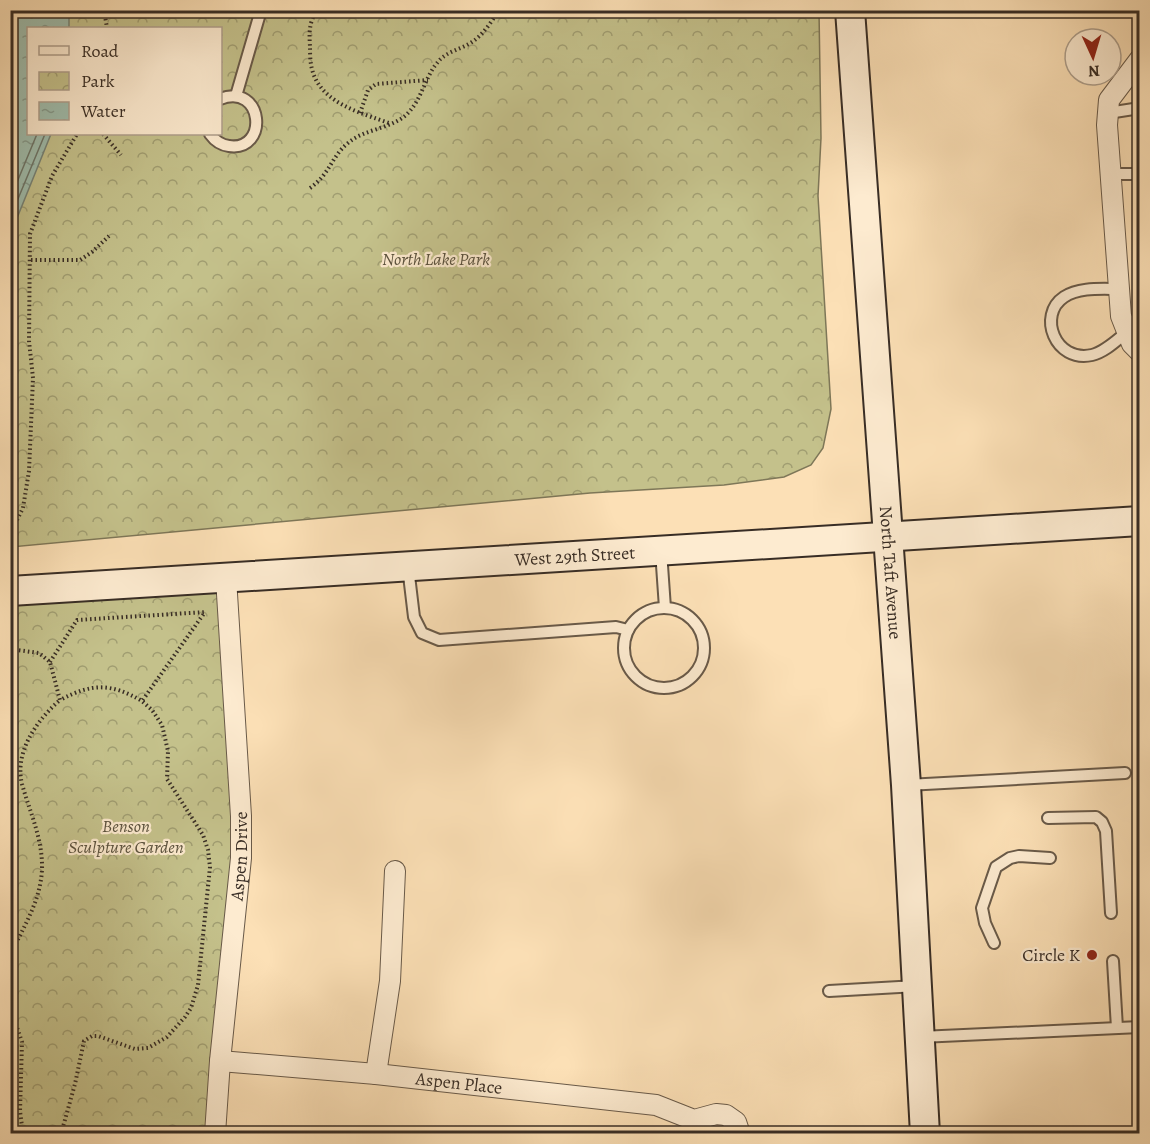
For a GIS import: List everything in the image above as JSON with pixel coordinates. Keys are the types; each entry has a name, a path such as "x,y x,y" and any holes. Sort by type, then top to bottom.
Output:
{"main road":[{"name":"North Taft Avenue","path":"850,10 906,785 925,1134"},
{"name":"West 29th Street","path":"10,591 1140,521"}],"street":[{"path":"1140,59 1109,100 1107,125 1121,316 1132,344 1140,352"},
{"name":"Aspen Drive","path":"215,1134 220,1061 241,858 241,816 226,578"},
{"path":"376,1074 390,981 395,871"},
{"name":"Aspen Place","path":"220,1061 376,1074 656,1105 693,1127 716,1114 726,1115 736,1122 740,1134"}],"lane":[{"path":"236,96 261,10"},
{"path":"211,135 219,143 235,146 249,140 254,133 257,117 255,110 244,99 236,96 222,98"},
{"path":"1108,113 1140,108"},
{"path":"1110,174 1140,174"},
{"path":"1119,289 1085,290 1063,297 1054,311 1051,326 1055,339 1064,350 1078,356 1094,355 1127,332"},
{"path":"661,550 665,608"},
{"path":"408,566 414,617 422,633 439,640 616,627 627,630"},
{"path":"665,608 687,615 695,623 701,633 704,655 693,676 674,687 662,688 640,681 632,674 623,652 627,630 634,621 643,613 665,608"},
{"path":"906,785 1125,772"},
{"path":"1048,818 1096,817 1102,822 1106,831 1110,913"},
{"path":"994,943 985,923 982,908 996,867 1010,858 1019,856 1050,858"},
{"path":"1113,962 1117,1028"},
{"path":"829,991 917,986"},
{"path":"920,1037 1140,1027"}],"path":[{"path":"104,10 107,27"},
{"path":"318,10 310,21 309,36 312,69 318,84 333,99 360,113 390,123"},
{"path":"310,188 322,180 339,151 351,140 405,116 417,101 436,64 447,53 473,42 499,10"},
{"path":"360,113 368,90 376,84 428,80"},
{"path":"10,525 16,522 23,508 29,471 33,378 28,341 30,234 52,176 76,135"},
{"path":"104,135 121,155"},
{"path":"31,260 80,260 109,236"},
{"path":"50,662 77,620 205,612 142,701"},
{"path":"10,649 39,653 50,662 60,700"},
{"path":"10,956 36,903 42,873 38,835 20,771 22,755 37,724 60,700 82,690 99,687 119,689 142,701 158,717 165,733 168,751 167,779 203,835 208,850 210,867 198,985 191,1008 185,1017 159,1043 142,1049 124,1046 98,1036 92,1036 84,1041 61,1134"},
{"path":"10,1007 22,1042 20,1100 23,1134"}],"green space":[{"name":"North Lake Park","path":"11,11 819,11 821,138 818,196 831,409 823,448 811,465 784,477 724,485 590,493 11,547"},
{"name":"Benson Sculpture Garden","path":"226,578 241,816 215,1133 11,1134 11,591"}],"water":[{"path":"11,10 69,11 69,27 27,27 27,135 51,135 13,228 11,276"}],"place":[{"name":"Circle K","path":"1092,955"}]}
